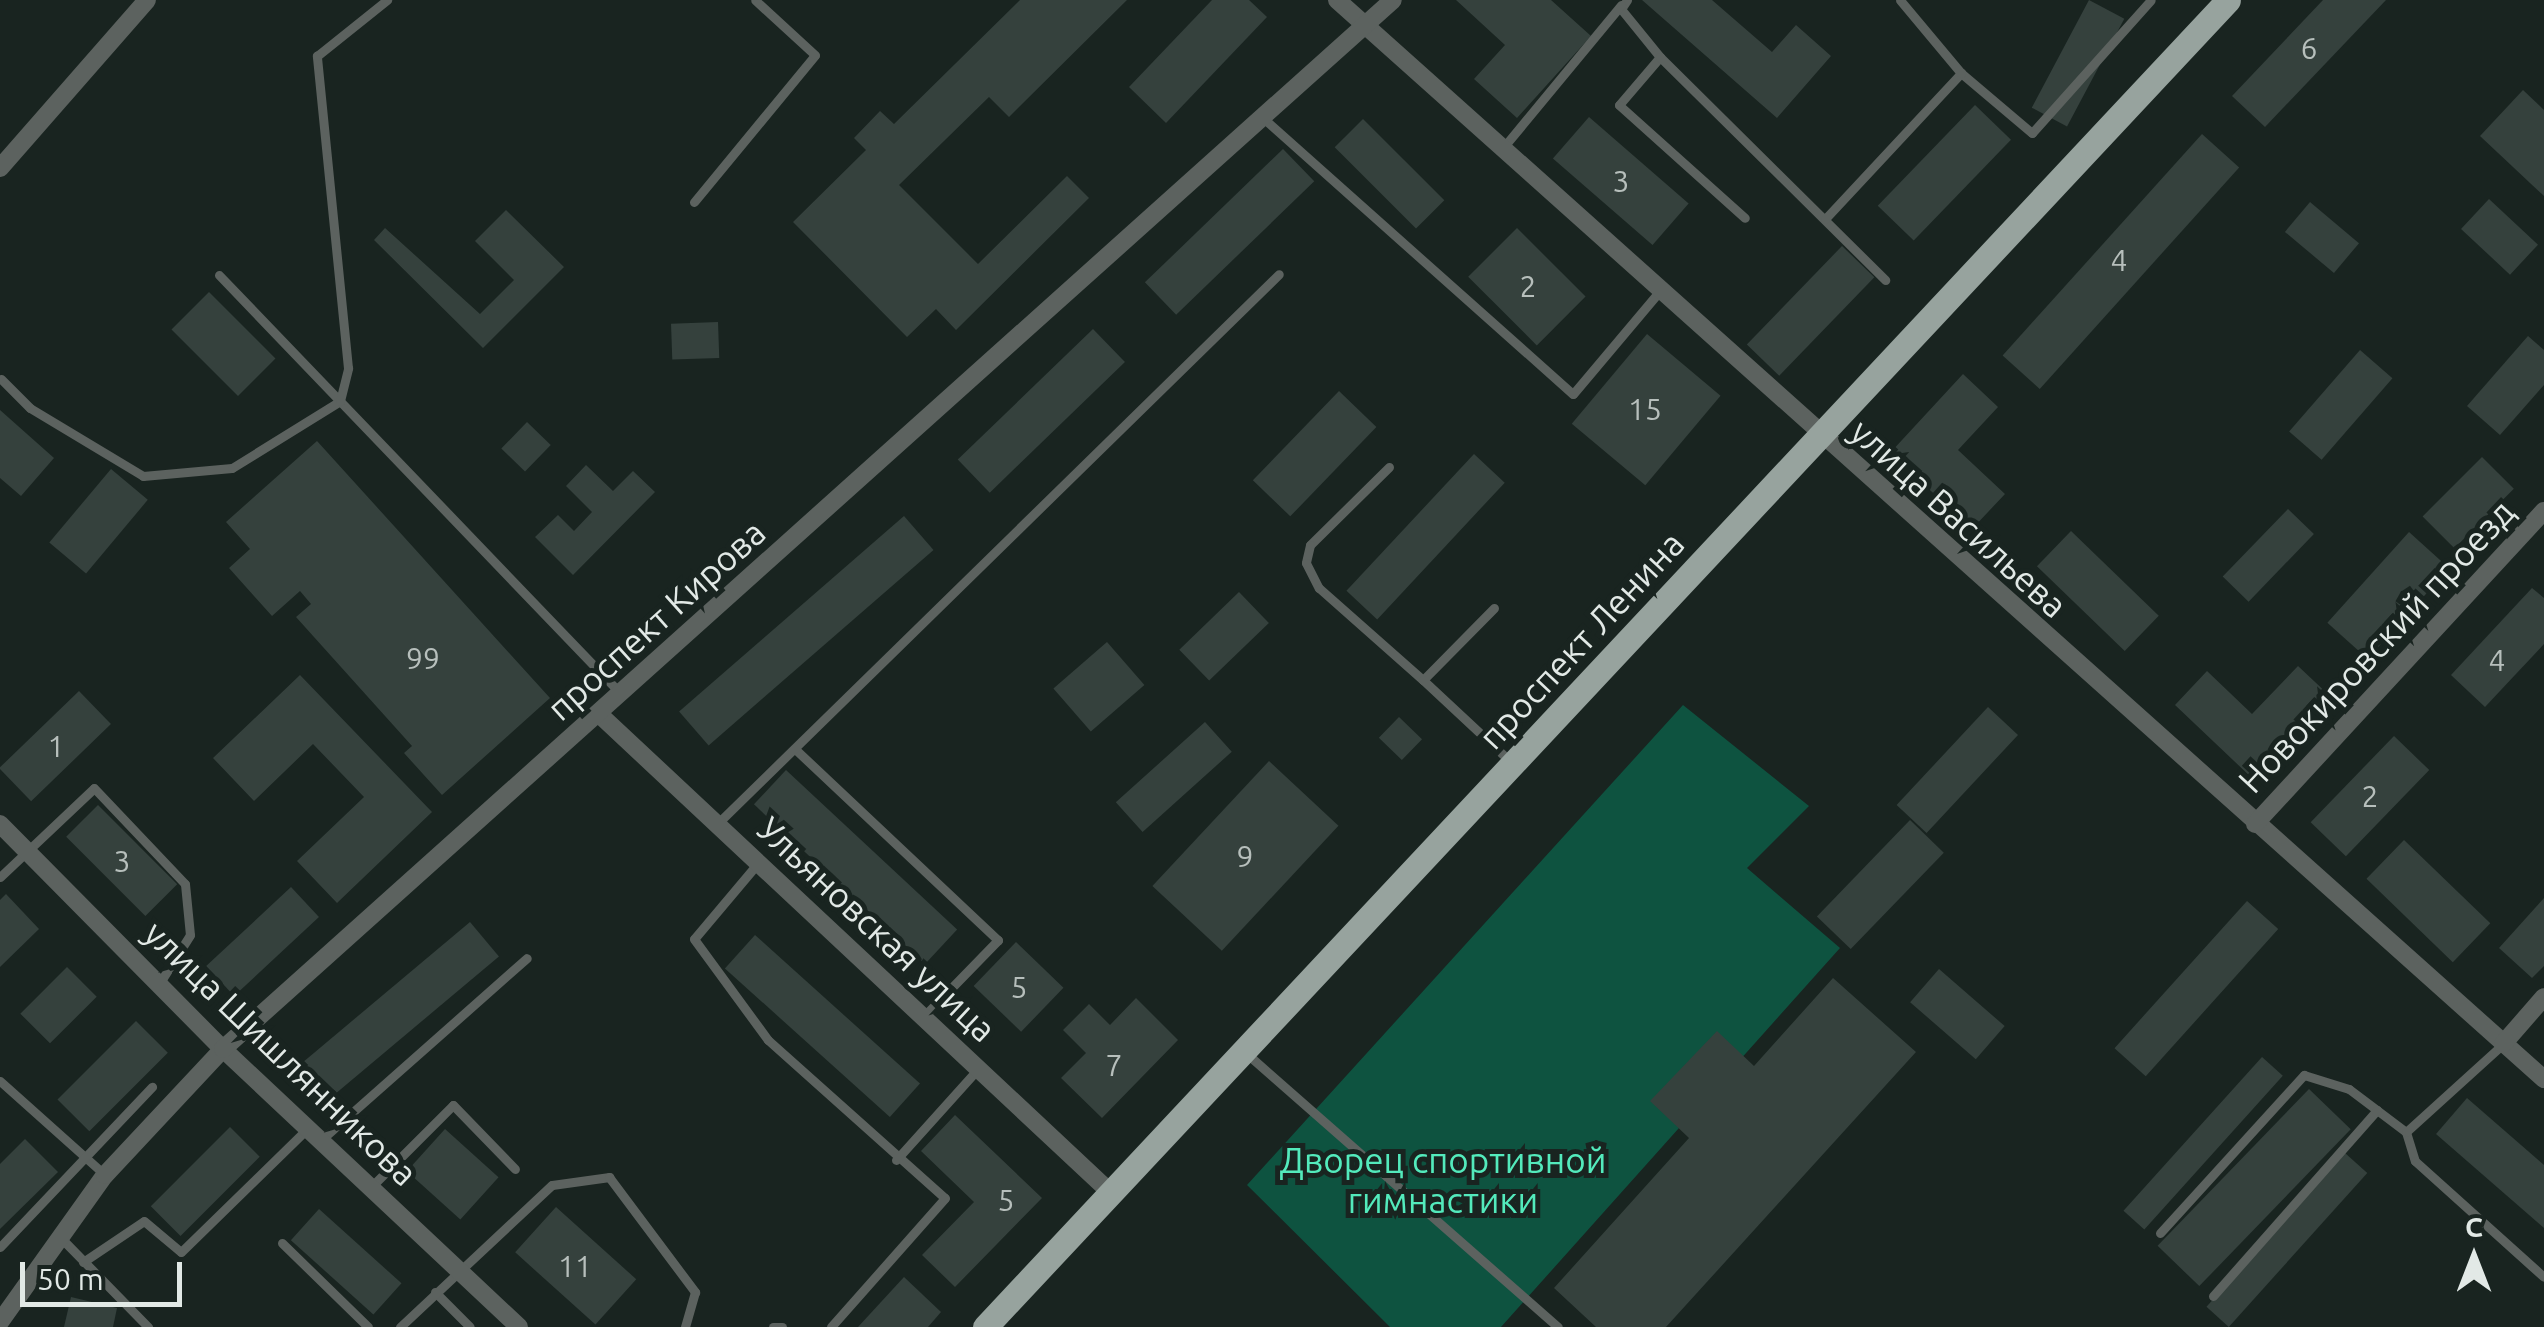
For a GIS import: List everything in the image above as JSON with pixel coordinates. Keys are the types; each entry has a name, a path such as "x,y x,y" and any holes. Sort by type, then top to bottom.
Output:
{"main road":[{"name":"проспект Ленина","path":"985,1327 2228,0"}],"street":[{"path":"0,168 148,0"},
{"name":"улица Васильева","path":"1337,0 1818,436 2544,1079"},
{"name":"проспект Кирова","path":"0,1322 104,1175 222,1050 1393,0"},
{"name":"Новокировский проезд","path":"2255,824 2544,511"},
{"name":"Ульяновская улица","path":"599,714 1110,1192"},
{"name":"улица Шишлянникова","path":"0,824 222,1050 373,1185 519,1327"},
{"path":"2503,1044 2544,997"}],"lane":[{"path":"1,379 30,408 143,476 232,468 340,402 348,368 317,56 387,0"},
{"path":"694,202 815,55 755,0"},
{"path":"1900,0 1961,73 2032,133 2151,0"},
{"path":"1502,149 1623,3 1660,57 1885,280"},
{"path":"1660,57 1619,105 1745,218"},
{"path":"1825,219 1961,73"},
{"path":"1262,118 1572,394 1659,292"},
{"path":"716,824 1278,274"},
{"path":"219,275 622,695"},
{"path":"1389,467 1310,546 1306,564 1320,588 1513,764"},
{"path":"1423,680 1494,608"},
{"path":"795,750 998,940 923,1018"},
{"path":"0,877 94,788 185,884 190,936 159,984"},
{"path":"758,863 694,939 768,1040 896,1160 945,1198 831,1327"},
{"path":"83,1262 144,1221 180,1252 527,958"},
{"path":"2406,1132 2503,1044"},
{"path":"1244,1051 1558,1327"},
{"path":"896,1160 978,1068"},
{"path":"2160,1233 2304,1076 2349,1089 2406,1132 2415,1162 2544,1277"},
{"path":"0,1081 104,1175"},
{"path":"0,1247 152,1087"},
{"path":"373,1185 453,1105 515,1169"},
{"path":"2213,1296 2377,1110"},
{"path":"400,1327 456,1269 552,1185 610,1177 695,1292 686,1327"},
{"path":"58,1236 148,1327"},
{"path":"282,1243 368,1327"},
{"path":"435,1292 470,1327"},
{"path":"773,1327 782,1327"}],"green space":[{"name":"Дворец спортивной гимнастики","path":"1683,705 1809,806 1747,868 1840,948 1501,1327 1390,1327 1247,1185"}],"building":[{"path":"1020,0 1127,0 1009,117 989,97 899,185 978,264 1067,176 1089,198 956,330 936,309 907,337 793,222 866,150 854,138 880,111 894,124"},
{"path":"1212,0 1249,0 1267,17 1166,123 1129,87"},
{"path":"1456,0 1551,0 1591,36 1517,118 1474,79 1505,45"},
{"path":"1642,0 1712,0 1772,52 1796,25 1831,56 1777,118"},
{"path":"2089,0 2124,19 2067,126 2032,108"},
{"path":"2323,0 2386,0 2265,127 2232,96"},
{"path":"2523,90 2544,110 2544,196 2480,136"},
{"path":"1975,105 2011,140 1914,240 1878,206"},
{"path":"1589,117 1689,204 1653,245 1553,159"},
{"path":"1363,119 1444,200 1416,229 1335,147"},
{"path":"2202,134 2239,167 2040,389 2003,355"},
{"path":"1283,149 1314,181 1176,315 1145,282"},
{"path":"2489,199 2538,245 2510,275 2461,229"},
{"path":"2310,202 2359,243 2334,273 2285,232"},
{"path":"506,210 564,267 483,348 374,240 385,228 480,314 514,280 475,241"},
{"path":"1517,228 1586,297 1537,345 1468,277"},
{"path":"1842,246 1874,277 1779,376 1747,345"},
{"path":"209,292 275,358 238,396 172,329"},
{"path":"718,322 719,358 672,360 671,324"},
{"path":"1093,329 1125,362 990,493 958,460"},
{"path":"1647,334 1721,396 1645,485 1572,424"},
{"path":"2528,336 2544,350 2544,385 2500,435 2467,406"},
{"path":"2360,350 2392,378 2322,460 2289,432"},
{"path":"1963,374 1998,407 1958,450 2005,494 1972,529 1890,453"},
{"path":"1339,391 1376,427 1290,516 1253,480"},
{"path":"0,410 54,458 21,496 0,478"},
{"path":"527,422 551,445 525,472 501,449"},
{"path":"317,441 550,698 442,795 404,753 412,746 296,617 311,604 300,591 272,616 229,568 250,549 226,522"},
{"path":"1474,454 1505,483 1377,619 1346,591"},
{"path":"2482,457 2514,489 2454,548 2423,516"},
{"path":"586,465 613,491 633,471 655,492 573,575 535,537 558,515 574,531 592,512 566,486"},
{"path":"111,469 148,500 86,573 49,543"},
{"path":"2288,509 2314,534 2249,602 2223,577"},
{"path":"904,516 934,550 709,745 679,712"},
{"path":"2071,531 2159,616 2125,651 2037,566"},
{"path":"2409,532 2449,568 2367,659 2327,623"},
{"path":"2532,588 2544,598 2544,644 2485,707 2451,675"},
{"path":"1239,592 1269,623 1209,681 1179,650"},
{"path":"1107,642 1144,685 1091,732 1053,689"},
{"path":"2298,666 2331,697 2253,779 2175,705 2207,671 2252,714"},
{"path":"300,675 432,812 337,903 297,861 364,797 313,744 254,801 213,758"},
{"path":"79,691 111,724 31,801 0,767"},
{"path":"1988,707 2018,735 1927,833 1897,805"},
{"path":"1399,717 1422,739 1402,760 1379,738"},
{"path":"1205,722 1232,752 1143,832 1116,802"},
{"path":"2394,736 2429,770 2346,856 2311,822"},
{"path":"1269,761 1338,826 1222,951 1152,886"},
{"path":"786,770 957,930 925,964 754,804"},
{"path":"98,805 177,884 145,916 66,837"},
{"path":"1910,820 1944,853 1851,949 1817,916"},
{"path":"2404,840 2490,923 2453,962 2366,879"},
{"path":"291,887 319,917 234,996 206,966"},
{"path":"6,894 39,929 0,967 0,900"},
{"path":"2544,898 2544,966 2532,978 2499,948"},
{"path":"2247,901 2278,929 2146,1076 2115,1048"},
{"path":"470,922 499,956 318,1108 289,1074"},
{"path":"755,935 920,1084 890,1117 725,968"},
{"path":"1016,942 1063,988 1021,1032 974,986"},
{"path":"67,967 97,997 50,1043 20,1014"},
{"path":"1939,969 2005,1026 1976,1059 1910,1002"},
{"path":"1833,978 1916,1052 1666,1327 1596,1327 1554,1288 1689,1138 1650,1101 1717,1031 1754,1066"},
{"path":"1136,998 1178,1040 1102,1118 1061,1078 1086,1053 1063,1030 1089,1004 1110,1025"},
{"path":"136,1021 168,1053 89,1131 58,1099"},
{"path":"2262,1057 2283,1076 2144,1230 2123,1211"},
{"path":"2309,1089 2351,1129 2199,1286 2158,1246"},
{"path":"2467,1098 2544,1165 2544,1228 2436,1134"},
{"path":"955,1115 1042,1198 955,1287 922,1255 974,1202 921,1151"},
{"path":"230,1127 260,1157 181,1236 151,1206"},
{"path":"445,1129 499,1177 460,1220 407,1171"},
{"path":"25,1139 58,1172 0,1229 0,1164"},
{"path":"2345,1153 2367,1173 2229,1327 2206,1307"},
{"path":"556,1207 636,1279 595,1325 515,1252"},
{"path":"319,1209 401,1283 373,1314 291,1240"},
{"path":"904,1277 941,1312 928,1327 858,1327"},
{"path":"71,1297 117,1308 113,1327 64,1327"}]}
